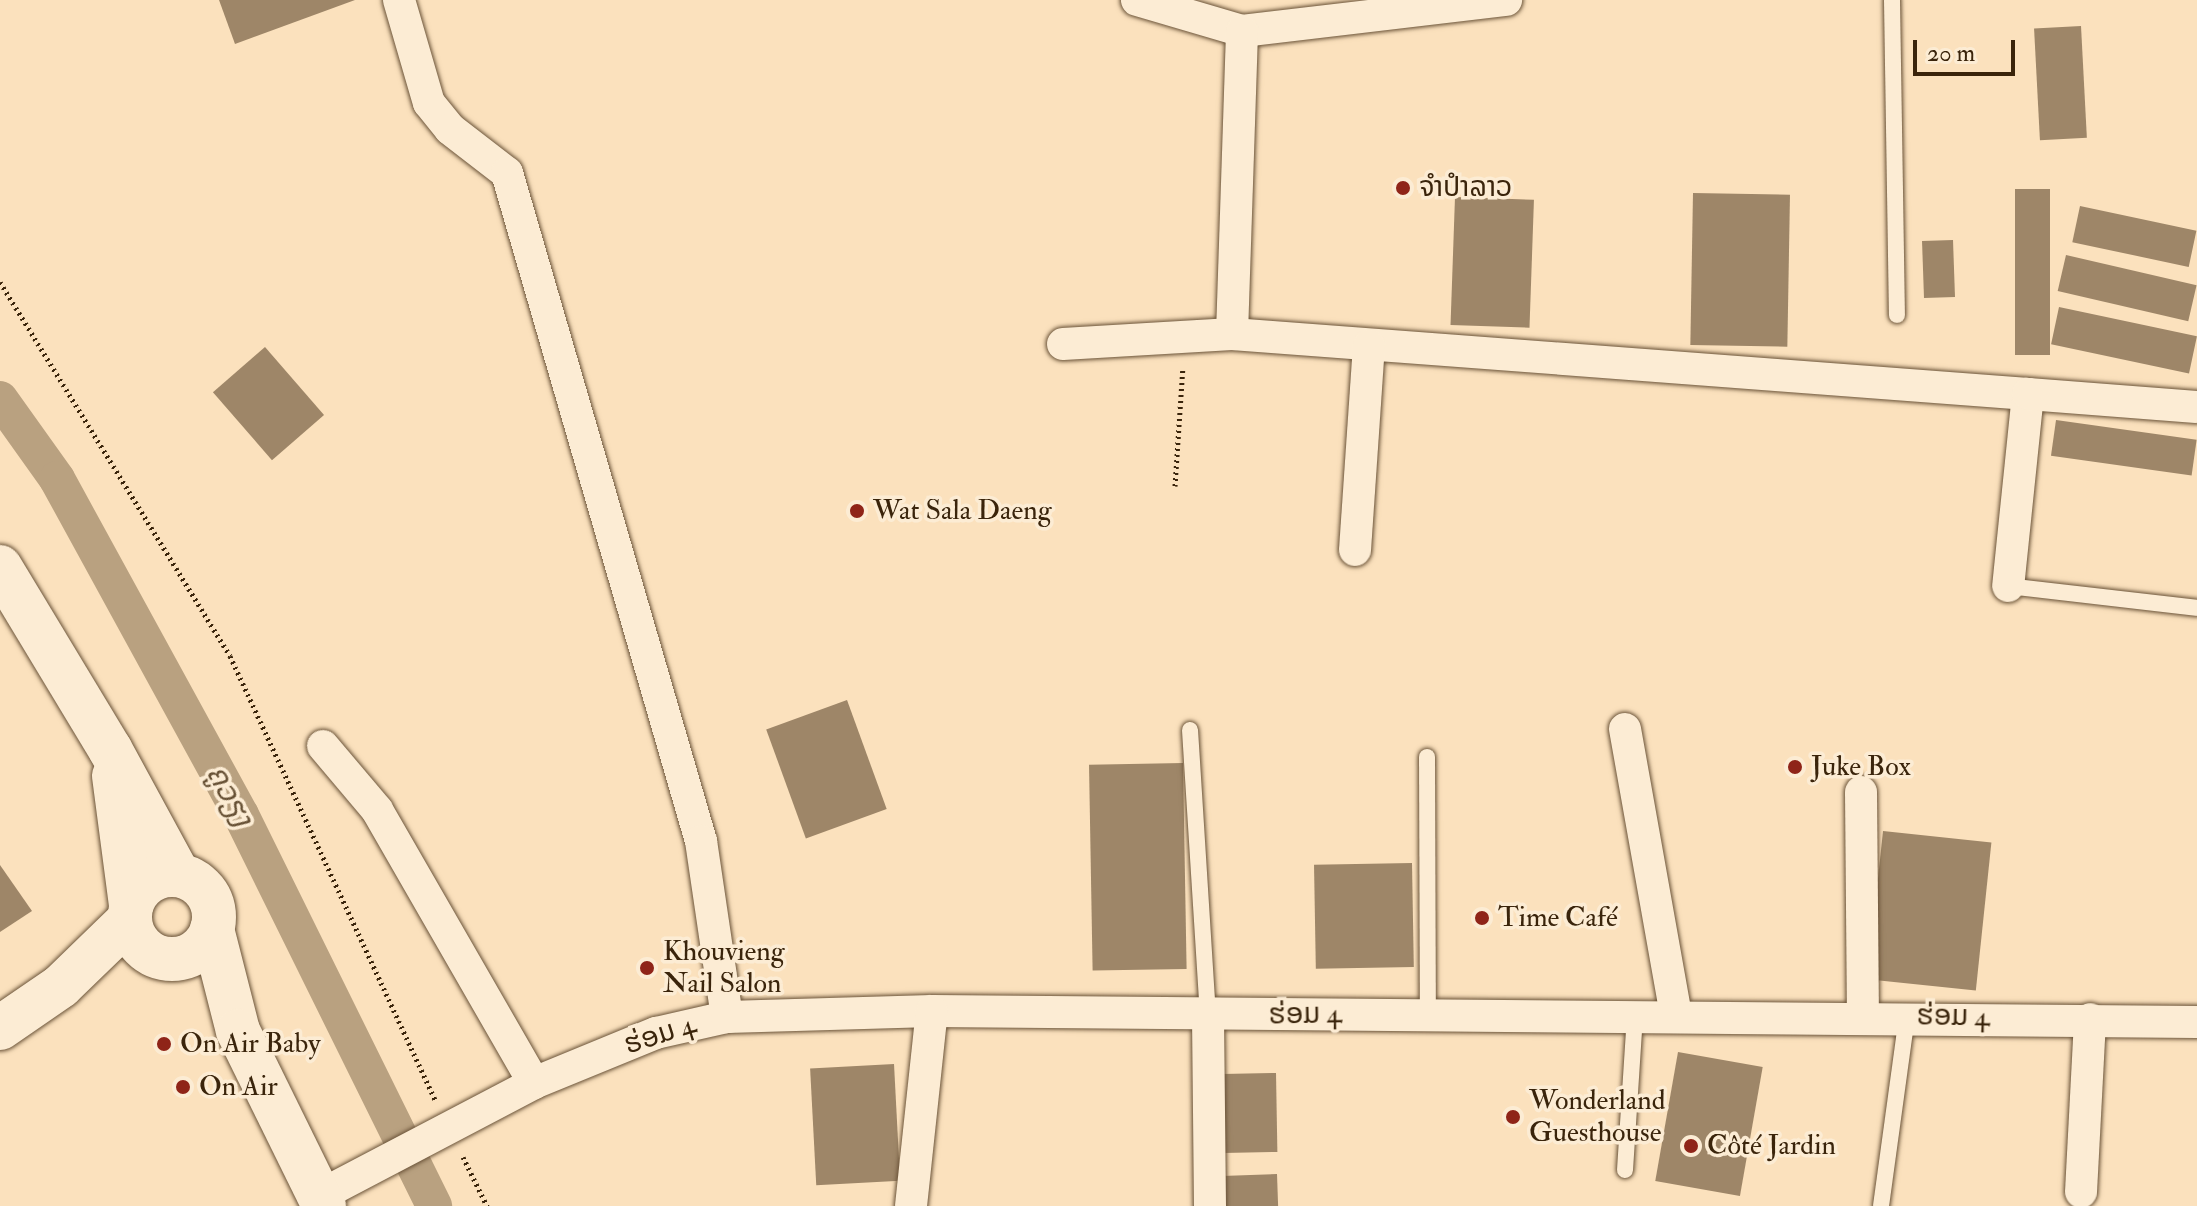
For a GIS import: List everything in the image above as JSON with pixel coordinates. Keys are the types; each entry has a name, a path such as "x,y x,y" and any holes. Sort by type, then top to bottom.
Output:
{"street":[{"path":"399,0 429,103 450,129 507,173 701,841 727,1017"},
{"path":"1137,0 1242,31 1506,0"},
{"path":"1232,334 1242,31"},
{"path":"1063,344 1232,334 2197,407"},
{"path":"1355,550 1369,345"},
{"path":"2008,586 2028,394"},
{"path":"0,567 110,749 178,874 202,888 213,908 212,929 238,1031"},
{"path":"1625,729 1676,1015"},
{"path":"323,746 377,810 534,1083"},
{"path":"110,749 145,935 238,1031 330,1194"},
{"path":"1861,792 1863,1015"},
{"path":"145,935 150,881 178,874"},
{"path":"0,1028 61,986 145,935 201,948 212,929"},
{"path":"911,1206 932,1011"},
{"name":"ຮ່ອມ 4","path":"330,1194 442,1128 534,1083 656,1033 727,1017 932,1011 1208,1016 1863,1015 2197,1022"},
{"path":"1208,1016 1210,1206"},
{"path":"2081,1192 2090,1019"}],"lane":[{"path":"1892,0 1897,315"},
{"path":"2008,586 2197,608"},
{"path":"1190,730 1208,1016"},
{"path":"1427,757 1428,1014"},
{"path":"1625,1170 1635,1015"},
{"path":"1881,1206 1907,1016"}],"path":[{"path":"0,282 230,656 442,1128 487,1206"},
{"path":"1175,486 1185,338"}],"building":[{"path":"219,0 355,0 235,44"},
{"path":"2081,26 2087,138 2040,140 2034,28"},
{"path":"2015,189 2050,189 2050,355 2015,355"},
{"path":"1693,193 1790,195 1787,347 1690,345"},
{"path":"1455,197 1534,200 1529,328 1451,325"},
{"path":"2080,206 2196,231 2189,267 2072,242"},
{"path":"1953,240 1955,297 1924,298 1922,241"},
{"path":"2066,255 2197,285 2188,321 2058,291"},
{"path":"2059,307 2197,336 2189,373 2051,344"},
{"path":"265,347 324,415 272,460 213,392"},
{"path":"2056,420 2197,440 2192,475 2051,456"},
{"path":"847,700 887,809 806,838 766,729"},
{"path":"1183,763 1187,969 1093,971 1089,765"},
{"path":"1883,831 1991,842 1976,991 1867,979"},
{"path":"1412,863 1414,967 1316,969 1314,865"},
{"path":"0,865 32,911 0,932"},
{"path":"1678,1052 1763,1067 1740,1196 1655,1181"},
{"path":"894,1064 900,1181 816,1185 810,1068"},
{"path":"1276,1073 1277,1152 1223,1153 1222,1074"},
{"path":"1277,1174 1278,1206 1223,1206 1222,1176"}],"waterway":[{"name":"ຄູວຽງ","path":"0,399 57,479 241,815 434,1206"}],"place":[{"name":"ຈຳປຳລາວ","path":"1403,188"},
{"name":"Wat Sala Daeng","path":"857,511"},
{"name":"Juke Box","path":"1795,767"},
{"name":"Time Café","path":"1482,918"},
{"name":"Khouvieng Nail Salon","path":"647,968"},
{"name":"On Air Baby","path":"164,1044"},
{"name":"On Air","path":"183,1087"},
{"name":"Wonderland Guesthouse","path":"1513,1117"},
{"name":"Côté Jardin","path":"1691,1146"}]}
